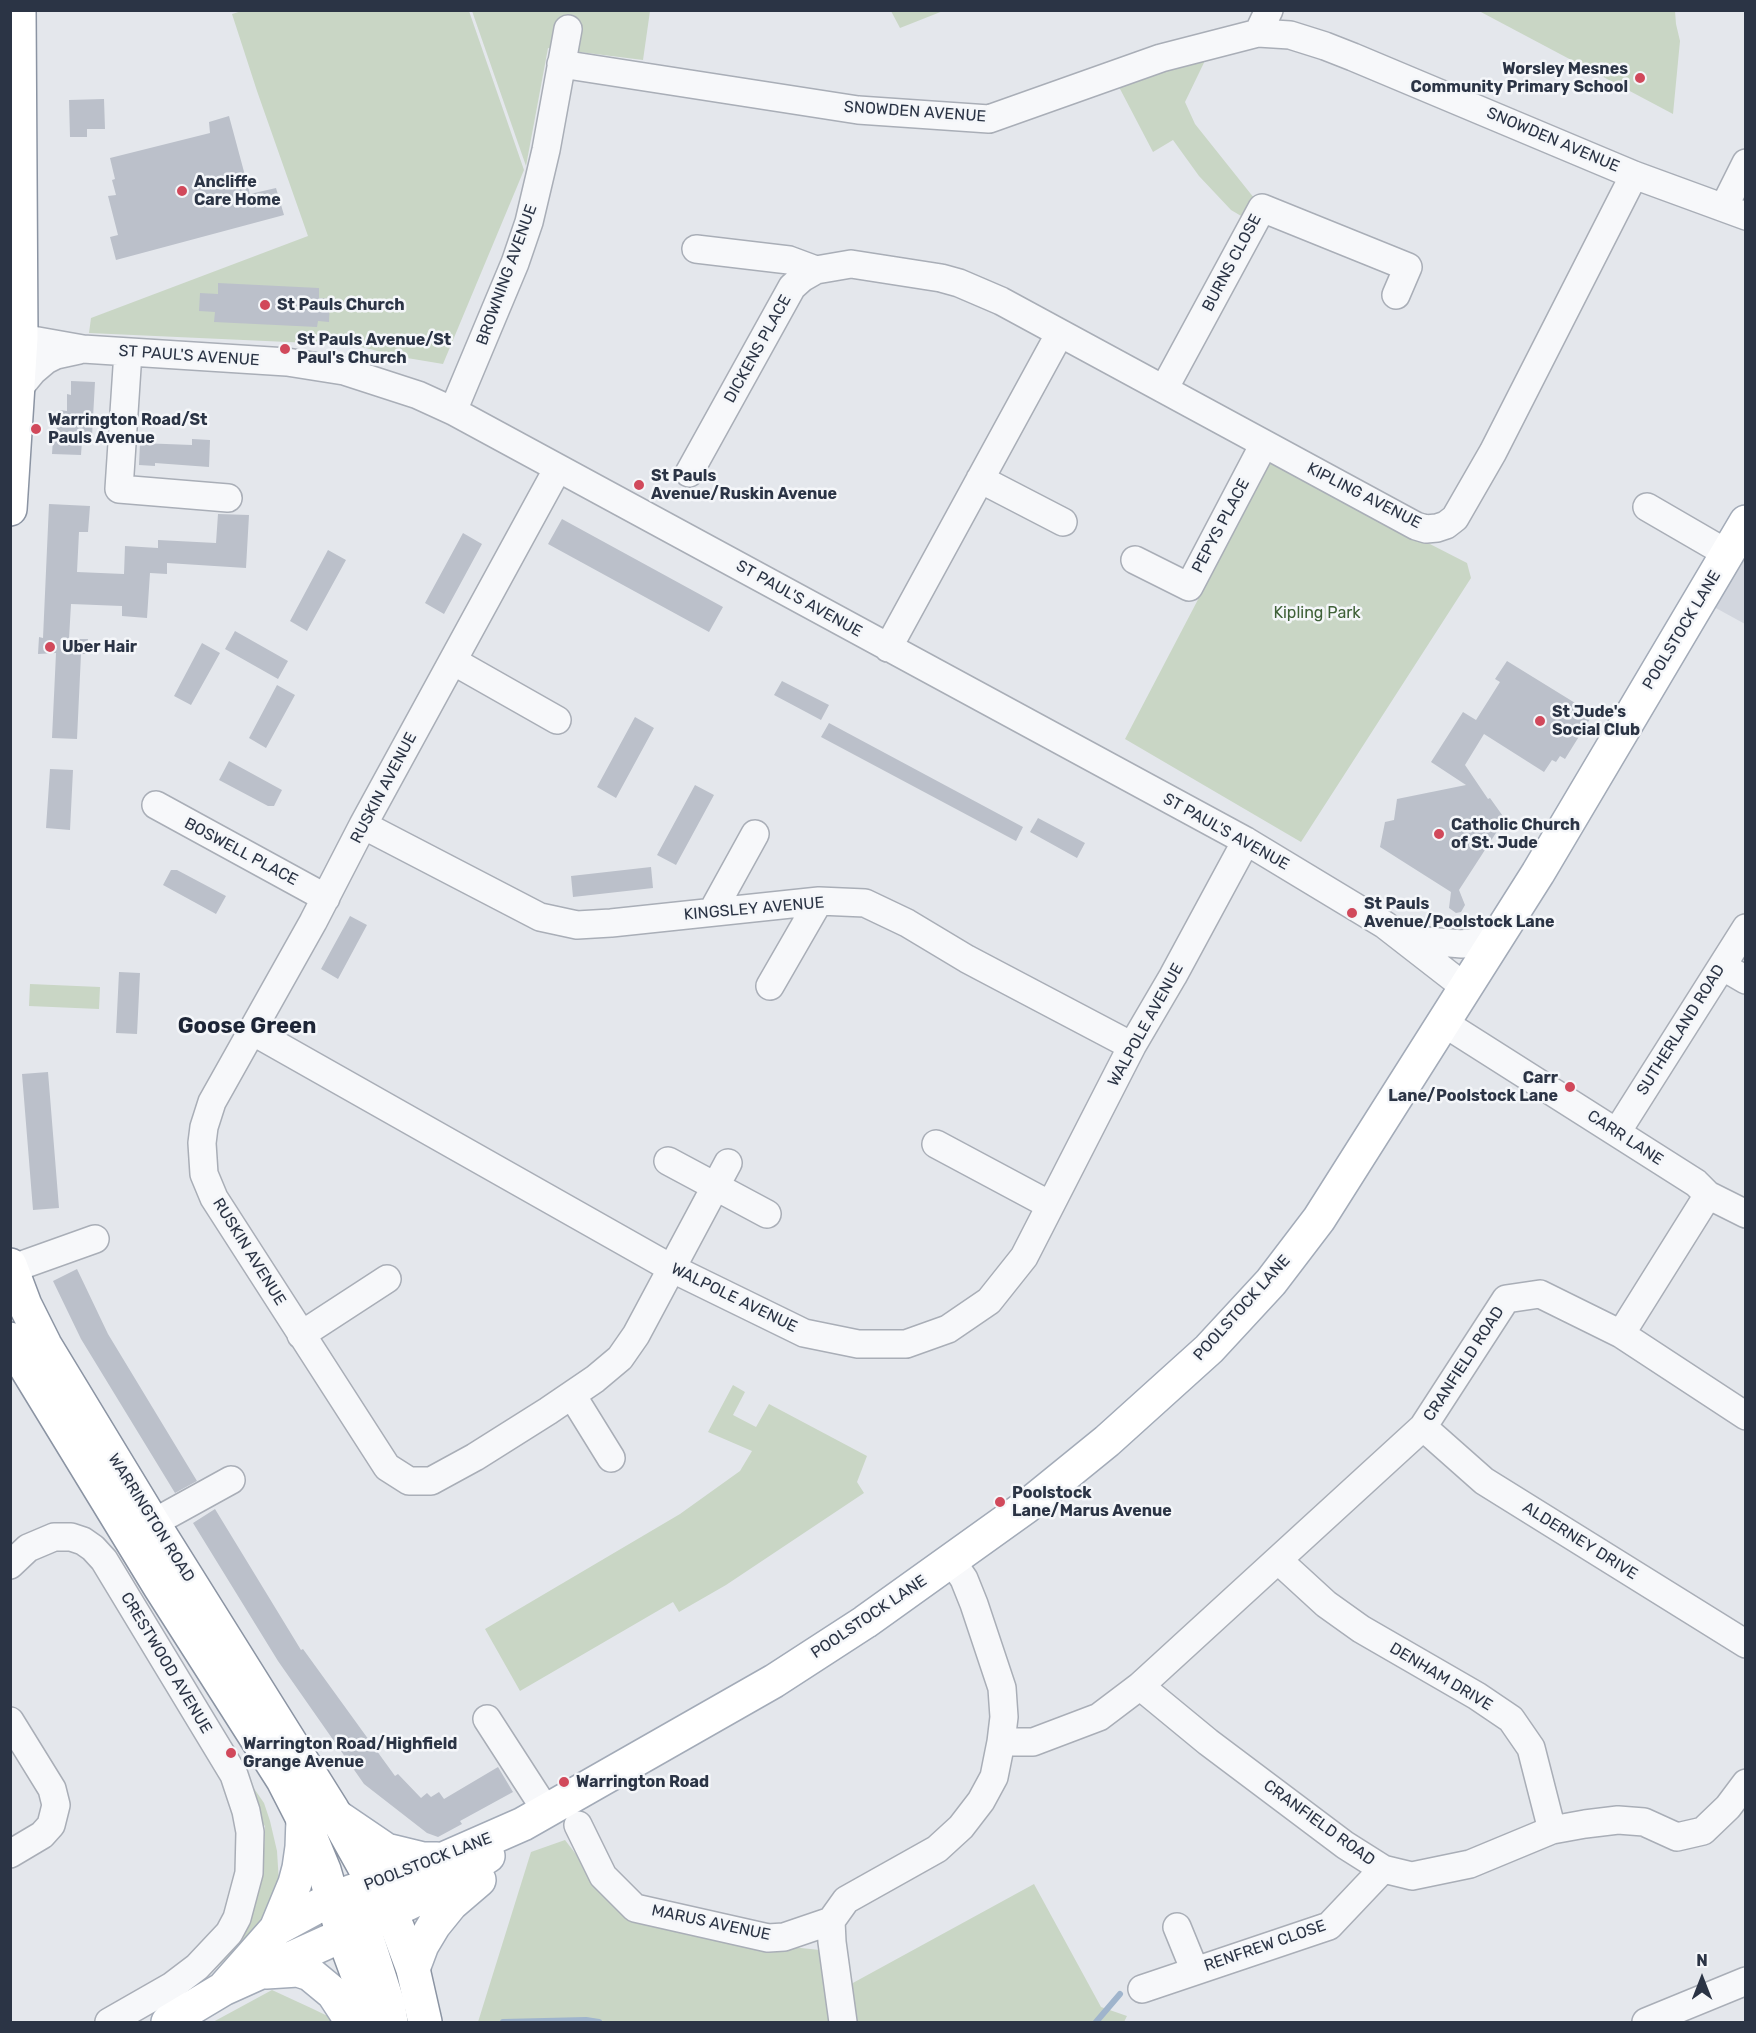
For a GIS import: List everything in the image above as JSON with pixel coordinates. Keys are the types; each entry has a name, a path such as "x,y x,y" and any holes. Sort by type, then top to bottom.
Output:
{"main road":[{"path":"10,509 19,388 16,340 19,10"},
{"name":"POOLSTOCK LANE","path":"276,1929 333,1898 441,1860 535,1818 774,1681 865,1622 1027,1506 1107,1441 1209,1349 1270,1282 1319,1219 1503,930 1746,522"},
{"name":"WARRINGTON ROAD","path":"11,1267 24,1305 45,1345 336,1816 373,1883 365,1925 375,2022"},
{"name":"WARRINGTON ROAD","path":"10,1339 160,1587 278,1771 303,1820 333,1898 365,1925 398,1929 413,1969 425,2022"},
{"path":"336,1816 386,1850 423,1859 441,1860"},
{"path":"413,1969 422,1945 434,1925 451,1904 488,1872 535,1818"},
{"name":"POOLSTOCK LANE","path":"223,1989 365,1925 440,1888 482,1861 535,1818"},
{"path":"168,2022 223,1989 276,1929 299,1868 303,1820"},
{"path":"365,1925 391,2022"},
{"path":"259,1973 298,1970 310,1974 333,1993 352,2022"}],"street":[{"name":"SNOWDEN AVENUE","path":"561,64 858,111 989,119 1263,22 1290,35 1405,77 1634,175 1735,211"},
{"name":"BROWNING AVENUE","path":"453,411 515,263 529,222 546,150 568,29"},
{"path":"1735,211 1746,163"},
{"name":"KIPLING AVENUE","path":"1060,333 1416,526 1426,529 1446,525 1455,518 1493,452 1634,175"},
{"name":"BURNS CLOSE","path":"1164,389 1262,208 1408,267 1396,295"},
{"path":"696,249 789,260 816,270"},
{"name":"DICKENS PLACE","path":"690,473 792,287 816,270 851,264 941,278 1001,301 1060,333"},
{"path":"888,648 1060,333"},
{"name":"ST PAUL'S AVENUE","path":"16,340 83,349 287,362 344,371 394,386 453,411 1246,841 1385,925 1466,988"},
{"name":"ST PAUL'S AVENUE","path":"19,388 46,360 68,351 83,349"},
{"path":"128,352 119,489 228,498"},
{"name":"PEPYS PLACE","path":"1135,560 1189,587 1264,444"},
{"name":"RUSKIN AVENUE","path":"558,468 207,1113 202,1135 204,1174 214,1198 387,1467 409,1481 431,1481 475,1457 572,1395 595,1379 626,1352 722,1175"},
{"path":"980,479 1063,522"},
{"path":"1647,507 1728,554"},
{"path":"453,661 556,720"},
{"name":"BOSWELL PLACE","path":"156,805 326,898"},
{"name":"KINGSLEY AVENUE","path":"363,825 540,917 576,925 819,901 865,903 907,923 967,959 1132,1046"},
{"path":"712,912 755,834"},
{"name":"WALPOLE AVENUE","path":"252,1031 671,1268 804,1333 858,1344 906,1344 948,1329 989,1302 1024,1257 1132,1046 1173,976 1246,841"},
{"path":"770,986 819,901"},
{"path":"1385,925 1439,944 1477,942 1503,930"},
{"name":"SUTHERLAND ROAD","path":"1617,1132 1746,928"},
{"path":"1722,966 1746,980"},
{"name":"CARR LANE","path":"1444,1023 1696,1183 1708,1195 1746,1214"},
{"path":"936,1144 1050,1205"},
{"path":"668,1161 722,1175 767,1214"},
{"path":"1621,1334 1708,1195"},
{"path":"11,1267 95,1239"},
{"path":"301,1335 387,1279"},
{"name":"CRANFIELD ROAD","path":"1001,1742 1034,1742 1099,1718 1140,1686 1423,1427 1506,1299 1540,1294 1621,1334 1746,1416"},
{"path":"572,1395 611,1458"},
{"name":"ALDERNEY DRIVE","path":"1423,1427 1484,1481 1746,1644"},
{"path":"153,1523 231,1480"},
{"name":"CRESTWOOD AVENUE","path":"10,1565 28,1548 54,1537 82,1541 104,1560 234,1775 246,1811 250,1832 249,1874 237,1918 229,1933 197,1967 172,1986 109,2022"},
{"path":"843,2022 831,1921 846,1900 937,1850 961,1827 981,1801 994,1777 1004,1718 1002,1688 968,1588 951,1560"},
{"name":"DENHAM DRIVE","path":"1278,1560 1326,1604 1361,1629 1477,1696 1511,1719 1531,1748 1552,1830"},
{"name":"CRANFIELD ROAD","path":"1140,1686 1208,1742 1345,1845 1383,1869 1412,1876 1470,1864 1552,1830 1618,1820 1644,1822 1677,1837 1702,1831 1728,1807 1746,1783"},
{"path":"486,1719 535,1818"},
{"path":"10,1721 52,1789 56,1805 51,1825 42,1835 10,1854"},
{"name":"MARUS AVENUE","path":"578,1825 603,1876 635,1908 768,1938 784,1937 831,1921"},
{"name":"RENFREW CLOSE","path":"1142,1989 1329,1926 1383,1869"},
{"name":"RENFREW CLOSE","path":"1177,1927 1195,1971"},
{"path":"1646,2022 1746,1981"}],"shaded area":[{"path":"1745,548 1745,624 1714,607"}],"green space":[{"path":"245,10 469,11 524,170 443,364 401,357 354,345 89,333 91,318 308,236 232,14"},
{"path":"472,11 650,11 643,60 548,48 526,166"},
{"path":"891,11 943,11 900,28"},
{"name":"Worsley Mesnes Community Primary School","path":"1479,11 1675,11 1680,41 1673,114"},
{"path":"1213,44 1185,102 1195,124 1262,208 1253,223 1231,210 1199,176 1173,140 1153,152 1119,87"},
{"name":"Kipling Park","path":"1270,462 1467,563 1471,578 1301,842 1125,739"},
{"path":"30,984 100,987 99,1009 29,1006"},
{"path":"733,1385 745,1392 733,1415 756,1427 769,1404 867,1456 857,1482 864,1493 726,1585 679,1612 673,1602 520,1691 485,1629 680,1514 740,1471 752,1451 708,1432"},
{"path":"242,1771 264,1803 270,1821 277,1851 279,1883 277,1899 253,1932 199,1985 134,2022 170,1995 255,1876 263,1871 265,1826 256,1818"},
{"path":"565,1840 615,1905 762,1944 820,1950 831,2022 478,2022 531,1852"},
{"path":"1034,1884 1101,2007 1127,2016 1124,2022 856,2022 851,1984"},
{"path":"272,1990 311,2008 340,2022 213,2022"}],"building":[{"path":"104,99 105,129 87,129 87,137 70,137 69,100"},
{"name":"Ancliffe Care Home","path":"229,116 250,194 276,188 284,215 116,260 110,237 118,235 108,196 116,195 110,158 210,133 209,122"},
{"name":"St Pauls Church","path":"218,283 319,288 319,298 330,299 329,322 318,321 317,327 214,322 215,312 199,311 200,293 218,294"},
{"path":"71,381 95,382 92,436 85,435 81,455 52,454 53,439 56,439 57,425 59,426 60,410 67,411 67,394 71,395"},
{"path":"192,439 210,440 209,467 155,463 155,466 139,465 140,443 192,445"},
{"path":"49,504 90,506 88,532 79,532 77,572 124,574 125,546 158,548 158,540 216,543 218,514 249,515 246,568 167,563 167,574 150,573 147,618 122,616 122,606 71,604 69,639 88,639 87,654 81,654 77,739 52,738 56,653 38,654 39,637 43,638"},
{"path":"562,519 723,607 709,632 548,544"},
{"path":"463,533 482,544 444,614 425,603"},
{"path":"328,550 346,560 307,631 290,621"},
{"path":"235,631 288,661 278,679 225,649"},
{"path":"202,643 220,653 191,705 174,696"},
{"path":"1507,661 1593,714 1565,759 1560,756 1556,762 1552,760 1544,772 1484,734 1465,765 1505,819 1459,890 1465,905 1461,912 1456,913 1449,908 1451,892 1380,847 1385,822 1394,820 1397,799 1466,785 1431,762 1463,712 1476,720 1500,682 1495,679"},
{"path":"782,681 829,705 821,720 774,695"},
{"path":"277,685 295,695 266,748 249,738"},
{"path":"635,717 654,728 616,798 597,787"},
{"path":"829,723 1023,827 1016,841 821,737"},
{"path":"229,761 282,790 274,806 268,806 219,780"},
{"path":"50,769 73,770 70,830 46,828"},
{"path":"695,785 714,795 676,865 657,855"},
{"path":"1038,818 1085,843 1077,858 1030,832"},
{"path":"651,867 653,888 573,897 571,876"},
{"path":"171,870 177,870 226,896 216,914 163,885"},
{"path":"350,916 367,925 338,979 321,969"},
{"path":"119,972 140,973 137,1034 116,1033"},
{"path":"48,1072 59,1208 33,1210 22,1074"},
{"path":"77,1269 108,1334 197,1481 175,1493 81,1339 53,1281"},
{"path":"215,1509 301,1650 303,1649 395,1776 398,1774 421,1798 427,1793 431,1797 439,1792 444,1799 498,1767 513,1792 460,1821 462,1824 438,1837 427,1833 364,1784 278,1661 193,1523"}],"waterway":[{"path":"1096,2022 1120,1994"},
{"path":"503,2022 586,2020 599,2022"}],"place":[{"name":"Worsley Mesnes Community Primary School","path":"1640,78"},
{"name":"Ancliffe Care Home","path":"182,191"},
{"name":"St Pauls Church","path":"265,305"},
{"name":"St Pauls Avenue/St Paul's Church","path":"285,349"},
{"name":"Warrington Road/St Pauls Avenue","path":"36,429"},
{"name":"St Pauls Avenue/Ruskin Avenue","path":"639,485"},
{"name":"Uber Hair","path":"50,647"},
{"name":"St Jude's Social Club","path":"1540,721"},
{"name":"Catholic Church of St. Jude","path":"1439,834"},
{"name":"St Pauls Avenue/Poolstock Lane","path":"1352,913"},
{"name":"Carr Lane/Poolstock Lane","path":"1570,1087"},
{"name":"Poolstock Lane/Marus Avenue","path":"1000,1502"},
{"name":"Warrington Road/Highfield Grange Avenue","path":"231,1753"},
{"name":"Warrington Road","path":"564,1782"}],"district":[{"name":"Goose Green","path":"247,1027"}]}
